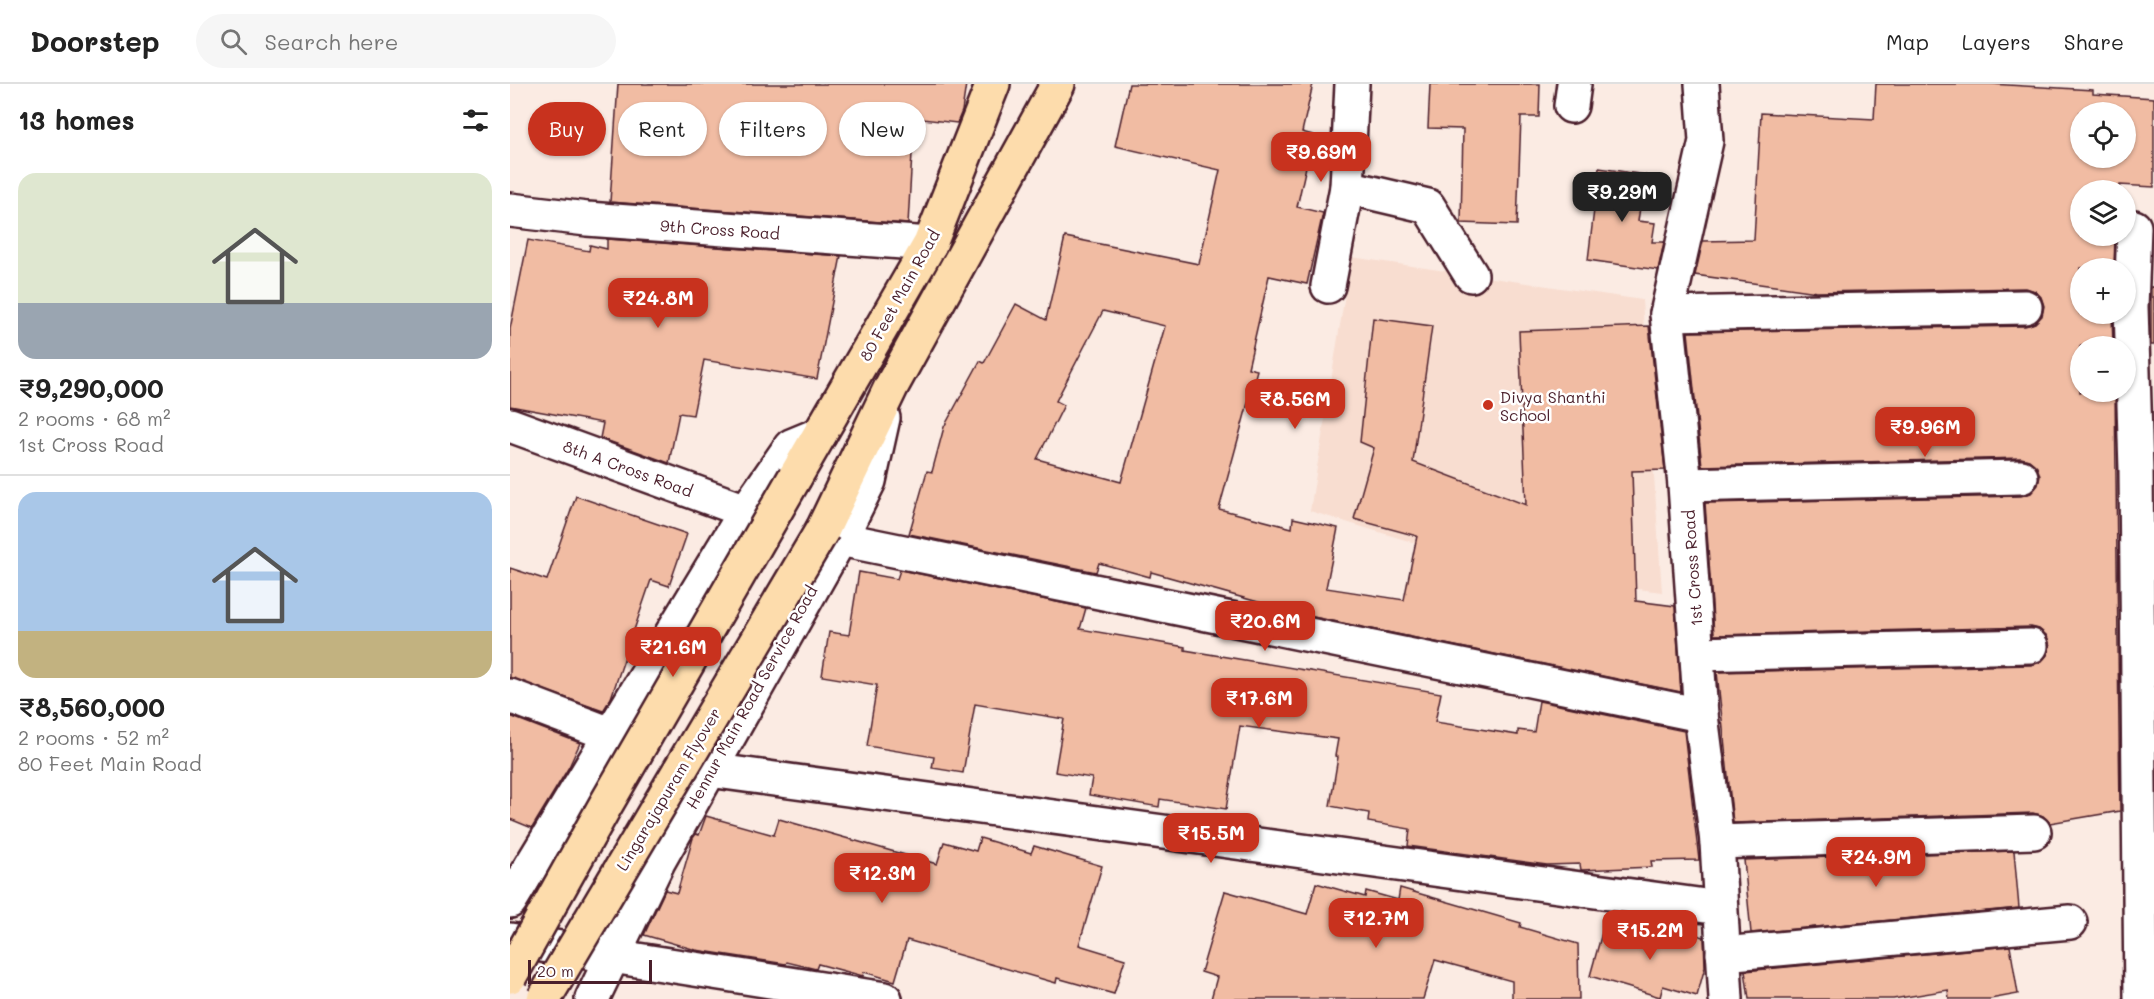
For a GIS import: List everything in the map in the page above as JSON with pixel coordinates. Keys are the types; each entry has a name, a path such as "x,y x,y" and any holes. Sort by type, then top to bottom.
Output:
{"main road":[{"name":"80 Feet Main Road","path":"820,434 930,244 993,84"},
{"name":"Lingarajapuram Flyover","path":"544,999 831,534 891,387 1058,84"},
{"path":"510,976 820,434"}],"street":[{"path":"1328,286 1347,187 1352,84"},
{"name":"1st Cross Road","path":"1702,84 1706,141 1667,314 1685,485 1701,715 1717,842 1726,999"},
{"path":"1347,187 1428,206 1471,275"},
{"name":"9th Cross Road","path":"510,210 587,219 930,244"},
{"path":"2133,246 2131,307 2146,670 2141,999"},
{"path":"1667,314 2025,306"},
{"name":"8th A Cross Road","path":"510,425 746,511"},
{"path":"510,901 746,511 791,446 820,434"},
{"path":"1685,485 2021,477"},
{"path":"831,534 1701,715"},
{"name":"Hennur Main Road Service Road","path":"592,999 658,862 710,770 831,534"},
{"path":"1698,654 2031,646"},
{"path":"510,696 610,734"},
{"path":"710,770 1720,908"},
{"path":"1717,842 2034,832"},
{"path":"1723,954 2070,922"},
{"path":"510,940 885,999"}],"shaded area":[{"name":"Divya Shanthi School","path":"1351,257 1642,300 1662,592 1517,574 1310,511"}],"building":[{"path":"618,84 966,84 962,111 957,123 926,119 926,102 839,102 839,156 912,156 908,224 610,202"},
{"path":"1129,84 1313,84 1302,132 1313,135 1297,207 1323,213 1307,284 1269,276 1248,368 1257,370 1219,509 1292,528 1293,518 1338,528 1326,588 1404,600 1417,536 1354,519 1374,448 1360,442 1373,318 1432,326 1413,462 1526,505 1519,331 1649,326 1665,470 1632,471 1636,601 1675,606 1681,692 1308,616 1151,572 1150,577 1099,563 1096,572 909,534 927,471 932,472 944,427 980,361 984,363 1016,304 1046,320 1065,237 1199,264 1220,170 1115,146","holes":["1103,311 1165,326 1121,482 1037,459 1064,405 1056,401"]},
{"path":"1430,84 1540,84 1539,117 1521,117 1517,225 1461,223 1463,129 1428,128"},
{"path":"1876,84 1991,84 2093,90 2093,94 2154,98 2154,187 2136,186 2136,180 2070,180 2070,246 2115,246 2114,258 2070,258 2070,324 2112,324 2113,336 2070,336 2070,402 2115,402 2120,811 2050,823 2043,816 2033,813 1733,823 1717,672 2031,665 2041,662 2050,646 2047,636 2039,629 2031,627 1714,635 1705,503 2021,496 2031,493 2038,485 2040,476 2037,467 2029,460 2021,458 1702,466 1688,332 2025,326 2035,323 2042,316 2044,306 2041,297 2035,291 2025,288 1817,292 1695,275 1703,241 1754,240 1761,113 1874,119"},
{"path":"1599,168 1645,175 1638,221 1655,223 1652,242 1664,242 1658,270 1588,260"},
{"path":"607,239 841,256 817,379 704,360 693,415 679,413 669,463 600,438 603,423 510,406 510,329 528,240 589,251 590,245 607,249"},
{"path":"2151,287 2154,287 2154,345 2151,345"},
{"path":"576,496 687,534 669,586 651,580 611,698 603,711 510,678 510,568 547,580"},
{"path":"900,570 1086,608 1080,629 1185,647 1185,650 1441,693 1435,722 1518,735 1518,730 1534,732 1539,701 1684,731 1699,860 1651,861 1652,867 1581,870 1580,864 1547,865 1408,846 1410,829 1368,822 1369,813 1330,806 1338,757 1335,756 1338,739 1240,726 1226,809 1160,799 1159,807 1089,795 1092,778 1055,772 1064,719 975,704 963,773 932,768 934,757 867,746 877,685 822,676 829,632 849,635 859,572 897,579"},
{"path":"510,716 580,743 569,767 532,828 510,819"},
{"path":"706,816 774,835 779,819 937,864 944,842 976,851 980,838 1031,853 1034,846 1102,866 1079,945 1125,959 1114,994 1057,978 1056,983 907,940 895,981 864,972 863,976 818,964 816,969 787,962 786,964 696,950 644,935 665,890 677,893 693,838 696,834 699,835"},
{"path":"2014,851 2019,908 1751,933 1744,860"},
{"path":"1316,883 1365,897 1366,891 1398,900 1400,888 1521,923 1520,927 1578,944 1579,999 1512,999 1512,981 1435,960 1423,999 1211,999 1217,977 1201,972 1225,891 1307,914"},
{"path":"1605,922 1679,943 1683,931 1704,937 1705,967 1697,996 1663,986 1660,997 1590,976"},
{"path":"2010,946 2018,994 1990,999 1949,999 1948,990 1893,999 1749,999 1745,971"}],"place":[{"name":"Divya Shanthi School","path":"1488,405"}]}
